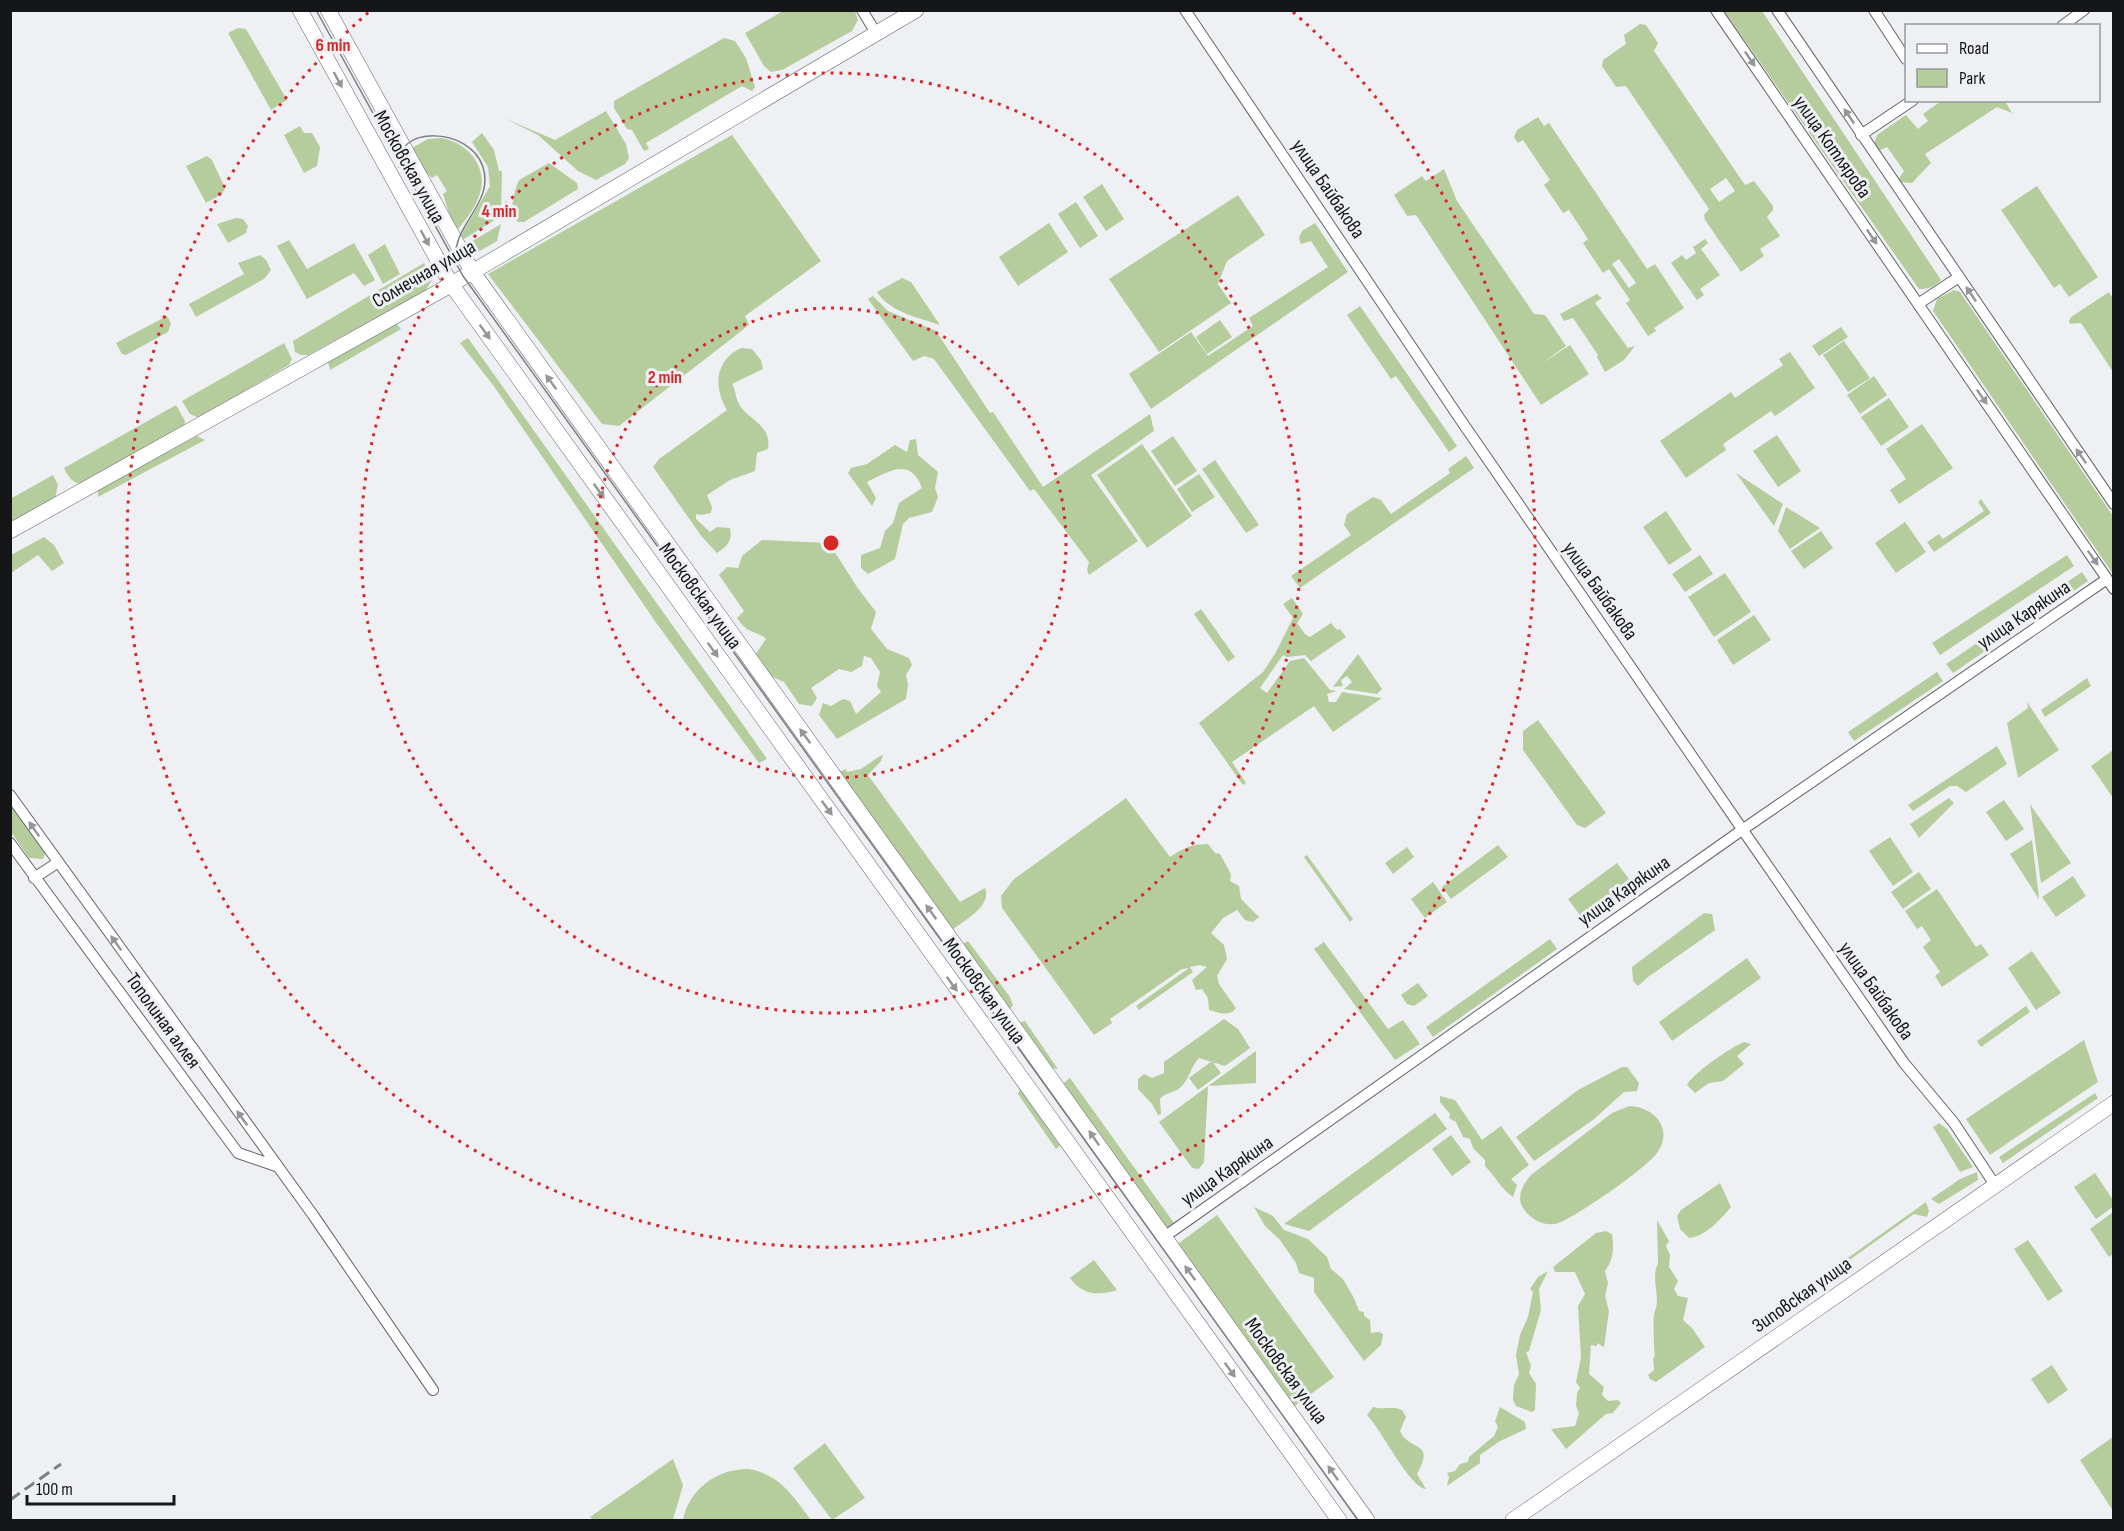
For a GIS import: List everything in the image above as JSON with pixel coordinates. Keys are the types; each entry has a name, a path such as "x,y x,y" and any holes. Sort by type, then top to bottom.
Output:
{"street":[{"name":"Московская улица","path":"300,10 451,284 1339,1521"},
{"name":"Московская улица","path":"328,10 472,271 1367,1521"},
{"path":"862,10 876,33"},
{"name":"Солнечная улица","path":"10,531 451,284 916,10"},
{"name":"улица Байбакова","path":"1185,10 1460,419 1742,830 1904,1064 1954,1123 1995,1185"},
{"name":"улица Котлярова","path":"1716,10 2114,589"},
{"name":"улица Котлярова","path":"1777,10 2113,503"},
{"path":"1874,10 1905,57"},
{"path":"2065,24 2084,10"},
{"name":"улица Котлярова","path":"1862,135 1910,102"},
{"path":"1918,304 1959,277"},
{"path":"565,444 585,430"},
{"path":"577,460 597,446"},
{"name":"улица Карякина","path":"1164,1237 1742,830 2107,579"},
{"name":"Тополиная аллея","path":"10,795 276,1166 433,1390"},
{"name":"Тополиная аллея","path":"10,843 238,1154 276,1166"},
{"path":"34,878 57,862"},
{"path":"927,949 948,935"},
{"path":"938,964 958,950"},
{"name":"Зиповская улица","path":"1513,1521 2114,1103"},
{"path":"1098,1187 1118,1173"},
{"path":"1108,1202 1129,1188"},
{"path":"1193,1319 1213,1305"}],"green space":[{"path":"783,11 855,11 858,20 852,31 782,70 771,72 764,66 745,33"},
{"path":"1724,11 1762,11 1941,280 1936,284 1929,288 1919,289"},
{"path":"1640,24 1646,25 1658,43 1654,51 1745,185 1754,181 1773,206 1773,210 1767,217 1780,236 1760,249 1764,256 1741,272 1705,220 1704,215 1709,209 1626,86 1616,87 1602,66 1603,60 1626,44 1624,35","holes":["1726,178 1735,191 1719,202 1710,189"]},
{"path":"238,28 246,29 287,100 271,110 228,33"},
{"path":"724,38 735,41 746,58 755,87 752,91 742,86 646,143 649,149 644,151 632,130 627,129 614,108 614,101"},
{"path":"1940,102 2006,102 2012,113 1997,107 1925,154 1931,163 1912,183 1900,182 1898,180 1904,171 1887,147 1878,151 1874,144 1877,135 1906,115 1918,129 1928,121 1923,114"},
{"path":"606,111 626,144 629,158 625,164 596,180 578,171 538,135 504,118 555,140"},
{"path":"1538,117 1544,126 1549,123 1647,269 1655,264 1684,308 1654,328 1656,331 1648,336 1626,303 1630,300 1609,269 1603,273 1583,243 1588,239 1569,210 1563,213 1544,185 1550,180 1523,140 1518,143 1514,137 1517,130","holes":["1619,259 1636,283 1629,288 1612,264"]},
{"path":"300,126 304,133 312,133 320,147 317,166 304,173 284,135"},
{"path":"482,133 494,150 499,171 502,171 501,216 464,239 461,235 490,186 488,167 472,142"},
{"path":"732,135 821,261 745,316 749,325 619,426 602,424 488,274"},
{"path":"441,138 459,144 467,150 478,165 481,174 479,198 458,229 450,216 443,194 447,191 437,175 432,178 416,163 410,149 428,139"},
{"path":"207,156 212,160 225,188 222,194 206,203 186,166"},
{"path":"549,163 577,183 578,189 524,222 518,222 513,207 519,180"},
{"path":"1444,169 1457,201 1534,314 1545,315 1566,346 1541,364 1570,345 1589,374 1541,405 1416,215 1407,216 1394,195 1422,176 1426,181"},
{"path":"1102,184 1124,219 1106,231 1083,197"},
{"path":"2037,186 2098,277 2069,297 2060,284 2054,288 2001,210"},
{"path":"1238,195 1265,235 1227,261 1218,284 1231,303 1159,352 1109,279"},
{"path":"1076,202 1098,236 1080,248 1058,214"},
{"path":"236,218 243,219 248,226 246,233 228,243 217,224"},
{"path":"1049,223 1068,252 1018,286 999,257"},
{"path":"1315,223 1348,272 1151,409 1129,374 1191,332 1208,356 1253,326 1249,318 1328,267 1311,241 1301,244 1299,238 1302,231"},
{"path":"501,224 497,241 478,252 471,242"},
{"path":"1705,239 1708,243 1701,249 1720,275 1700,289 1704,295 1697,300 1671,263 1682,255 1686,260 1696,253 1693,247"},
{"path":"289,240 307,269 354,243 375,280 364,286 354,273 307,299 277,246"},
{"path":"385,244 400,274 383,284 368,255"},
{"path":"260,255 266,260 271,270 264,279 196,317 189,304 244,274 238,263"},
{"path":"424,263 432,280 425,291 308,355 295,352 293,341"},
{"path":"902,278 911,282 940,325 914,317 882,299 877,292"},
{"path":"1954,290 1960,292 2113,516 2113,574 1933,311 1937,299"},
{"path":"2109,292 2113,299 2113,372 2081,323 2070,324 2069,321 2071,317"},
{"path":"1597,294 1602,298 1595,303 1628,348 1635,346 1624,360 1605,372 1598,355 1573,318 1564,321 1560,314"},
{"path":"873,296 888,311 936,331 990,413 993,412 1043,487 1150,414 1154,431 1091,475 1138,541 1089,575 1087,570 1089,562 1034,489 1030,491 934,359 924,356 913,361 868,299"},
{"path":"1360,306 1457,446 1449,452 1396,376 1391,379 1347,315"},
{"path":"167,316 171,323 168,332 126,355 122,354 116,343"},
{"path":"1220,320 1232,337 1207,354 1196,337"},
{"path":"396,323 401,329 330,370 328,362"},
{"path":"1841,327 1848,337 1819,356 1812,346"},
{"path":"468,338 767,759 759,763 657,624 493,385 460,343"},
{"path":"1844,341 1870,378 1848,392 1823,355"},
{"path":"284,343 292,359 289,365 199,418 190,414 182,401"},
{"path":"741,348 752,349 761,360 763,369 732,384 742,408 766,433 768,449 757,453 755,471 730,480 707,495 712,507 711,513 696,514 696,519 710,532 717,527 730,528 731,536 728,543 717,553 702,537 653,467 659,459 727,410 720,392 719,375 726,360"},
{"path":"1790,352 1815,388 1775,416 1771,411 1723,444 1726,450 1686,478 1660,441 1731,392 1735,398 1783,365 1779,359"},
{"path":"1874,376 1887,395 1860,414 1847,395"},
{"path":"1889,398 1909,427 1881,446 1861,417"},
{"path":"176,405 185,421 184,427 81,484 73,481 67,474 64,468"},
{"path":"1922,424 1953,468 1899,504 1890,490 1906,479 1886,449"},
{"path":"1777,435 1801,471 1778,487 1753,451"},
{"path":"197,436 205,440 98,497 98,489"},
{"path":"1173,436 1197,471 1175,486 1151,451"},
{"path":"916,439 918,455 938,472 935,488 938,497 932,512 909,518 903,524 895,559 868,574 861,568 861,555 880,548 885,531 893,523 899,503 922,488 911,472 905,469 890,471 867,482 876,498 872,506 848,473 851,468 867,464 895,445 907,452 910,440"},
{"path":"1142,444 1192,516 1147,548 1097,475"},
{"path":"1466,456 1474,468 1300,588 1291,576 1351,535 1344,525 1347,514 1373,497 1381,500 1391,514 1450,473 1448,469"},
{"path":"1215,460 1259,525 1246,533 1202,469"},
{"path":"1736,473 1783,504 1774,526"},
{"path":"1199,474 1215,497 1192,512 1177,489"},
{"path":"53,475 58,485 55,498 14,521 11,520 10,499"},
{"path":"1981,499 1991,513 1934,552 1927,542 1939,534 1943,539 1984,511 1978,502"},
{"path":"1786,507 1820,528 1790,549 1778,531"},
{"path":"1666,511 1692,550 1669,565 1643,527"},
{"path":"1905,522 1926,552 1896,573 1875,543"},
{"path":"1821,531 1833,548 1804,569 1791,551"},
{"path":"44,537 54,545 64,563 52,571 38,555 11,573 11,555"},
{"path":"762,540 829,543 876,612 871,629 887,649 909,658 912,665 906,675 908,685 906,699 837,739 819,715 823,703 831,706 843,699 850,701 856,714 881,692 877,686 880,672 871,658 864,656 862,666 851,672 839,669 811,688 817,698 812,706 799,704 784,682 768,675 753,658 766,639 748,629 737,618 744,611 719,575 727,567 738,568 742,556"},
{"path":"1700,555 1713,574 1685,592 1672,574"},
{"path":"2067,555 2074,566 1940,655 1932,643"},
{"path":"2082,572 2088,581 1953,673 1946,664"},
{"path":"1725,573 1751,612 1714,637 1688,597"},
{"path":"1292,598 1303,614 1297,623 1305,634 1310,637 1331,623 1346,637 1311,661 1305,655 1287,657 1283,655 1260,688 1267,693 1290,661 1304,658 1330,690 1337,691 1327,694 1329,702 1336,702 1342,692 1382,698 1333,732 1314,706 1232,762 1246,783 1243,785 1199,723 1263,672 1293,618 1283,604"},
{"path":"1201,609 1235,657 1228,662 1194,614"},
{"path":"1754,615 1771,640 1733,665 1717,640"},
{"path":"1358,654 1382,689 1377,694 1344,689 1352,682 1347,676 1341,680 1343,686 1333,687"},
{"path":"1937,672 1943,681 1854,741 1848,732"},
{"path":"2087,678 2091,686 2045,717 2041,710"},
{"path":"2027,702 2059,750 2018,778 2007,723 2028,708"},
{"path":"1538,720 1606,813 1585,828 1577,825 1523,750 1523,731"},
{"path":"1997,746 2007,764 1966,792 1957,786 1950,786 1913,811 1908,805"},
{"path":"2113,750 2113,798 2091,766"},
{"path":"883,754 881,761 868,775 960,902 985,888 986,895 981,907 951,931 839,772 846,769 847,772 861,769"},
{"path":"1126,798 1170,857 1188,847 1202,844 1208,844 1215,853 1220,854 1231,874 1230,881 1239,886 1241,899 1259,917 1253,922 1245,920 1237,910 1223,918 1211,933 1224,945 1227,959 1217,976 1219,984 1236,1008 1233,1011 1223,1014 1209,1010 1208,998 1202,989 1196,990 1192,980 1207,967 1200,965 1190,967 1193,972 1139,1010 1136,1006 1189,968 1182,969 1110,1019 1112,1023 1094,1035 1002,908 1001,896 1013,880"},
{"path":"1949,798 1954,803 1919,838 1910,824"},
{"path":"2004,800 2024,829 2006,841 1986,812"},
{"path":"10,802 46,852 43,859 29,858 11,832"},
{"path":"2030,804 2071,863 2041,883"},
{"path":"1890,837 1913,872 1893,886 1869,851"},
{"path":"2032,840 2039,898 2039,899 2010,854"},
{"path":"1498,845 1508,857 1451,899 1442,887"},
{"path":"1407,847 1414,857 1393,874 1385,863"},
{"path":"1307,855 1353,919 1350,922 1304,857"},
{"path":"1617,863 1635,887 1585,922 1568,899"},
{"path":"1919,872 1931,889 1903,909 1891,892"},
{"path":"2073,876 2086,896 2056,917 2042,897"},
{"path":"1433,882 1447,902 1425,918 1411,899"},
{"path":"1937,889 1976,947 1981,944 1989,955 1942,987 1935,976 1940,972 1923,947 1931,940 1922,926 1917,929 1905,911"},
{"path":"1704,913 1712,914 1715,930 1638,986 1633,981 1632,967"},
{"path":"1550,939 1557,949 1433,1037 1426,1027"},
{"path":"968,941 1010,997 1013,1005 1007,1013 961,945"},
{"path":"1324,942 1388,1029 1403,1020 1420,1044 1395,1060 1314,949"},
{"path":"2032,951 2061,993 2036,1010 2008,968"},
{"path":"1747,958 1761,978 1672,1041 1659,1022"},
{"path":"1418,983 1428,996 1414,1006 1407,1004 1401,995"},
{"path":"2026,1006 2030,1012 1981,1047 1977,1041"},
{"path":"1224,1019 1238,1029 1250,1048 1225,1066 1199,1058 1181,1087 1160,1099 1161,1114 1158,1115 1152,1104 1138,1089 1138,1079 1144,1074 1152,1078 1164,1073 1164,1062"},
{"path":"1025,1021 1058,1069 1046,1067 1015,1024"},
{"path":"2084,1040 2098,1082 1990,1155 1966,1119"},
{"path":"1744,1042 1751,1044 1737,1056 1744,1064 1723,1081 1709,1083 1695,1093 1687,1085 1713,1061"},
{"path":"1256,1051 1256,1083 1208,1086"},
{"path":"1212,1061 1221,1073 1198,1090 1189,1078"},
{"path":"1622,1067 1627,1067 1639,1083 1637,1091 1624,1092 1593,1120 1534,1161 1516,1137 1578,1090"},
{"path":"1070,1078 1174,1223 1163,1230 1060,1086"},
{"path":"1208,1086 1204,1162 1199,1169 1192,1168 1159,1122"},
{"path":"1020,1089 1060,1146 1056,1149 1018,1094"},
{"path":"2095,1093 2098,1098 2003,1163 1999,1157"},
{"path":"1440,1096 1455,1100 1482,1140 1501,1126 1529,1165 1511,1179 1517,1185 1513,1197 1485,1166 1485,1160 1473,1148 1470,1139 1463,1137 1456,1122 1449,1118 1450,1114 1440,1102"},
{"path":"1629,1106 1647,1110 1659,1121 1662,1128 1662,1144 1651,1160 1609,1193 1563,1221 1546,1224 1529,1215 1521,1204 1520,1195 1531,1175 1612,1113"},
{"path":"1435,1113 1447,1129 1309,1231 1284,1224"},
{"path":"1939,1123 1947,1129 1973,1167 1960,1172 1933,1127"},
{"path":"1451,1135 1471,1162 1452,1176 1432,1149"},
{"path":"1977,1172 1978,1180 1939,1204 1931,1199 1960,1179"},
{"path":"2095,1173 2113,1200 2113,1207 2096,1219 2074,1187"},
{"path":"1720,1183 1731,1207 1707,1231 1689,1238 1680,1229 1677,1216 1681,1210"},
{"path":"1926,1202 1929,1211 1927,1217 1914,1214 1830,1274 1834,1282 1825,1287 1817,1280"},
{"path":"1254,1207 1273,1216 1284,1230 1308,1239 1327,1257 1331,1269 1343,1279 1359,1311 1364,1312 1364,1316 1370,1320 1371,1333 1383,1334 1381,1345 1364,1361 1314,1292 1314,1278 1299,1273 1296,1263 1280,1240 1265,1226"},
{"path":"2113,1212 2113,1254 2109,1257 2090,1229"},
{"path":"1217,1215 1334,1377 1292,1408 1175,1246"},
{"path":"1657,1220 1669,1241 1666,1246 1670,1255 1669,1267 1678,1281 1674,1289 1678,1296 1688,1298 1683,1320 1692,1328 1705,1347 1656,1382 1648,1375 1654,1370 1653,1358 1655,1356"},
{"path":"1606,1231 1612,1234 1613,1244 1612,1258 1605,1271 1608,1283 1605,1296 1609,1311 1604,1347 1597,1343 1597,1346 1591,1345 1589,1374 1604,1387 1602,1395 1608,1401 1618,1400 1621,1403 1613,1413 1606,1414 1566,1449 1551,1429 1575,1426 1579,1413 1576,1406 1577,1393 1580,1388 1576,1382 1581,1358 1578,1306 1585,1294 1575,1272 1555,1272 1553,1267 1596,1233"},
{"path":"2028,1240 2063,1291 2048,1301 2014,1249"},
{"path":"1094,1260 1117,1290 1091,1293 1080,1288 1070,1278"},
{"path":"1548,1271 1539,1289 1541,1310 1529,1351 1526,1352 1531,1366 1529,1373 1536,1384 1535,1410 1532,1412 1516,1406 1513,1400 1514,1385 1519,1374 1516,1355 1520,1335 1528,1317 1533,1292 1530,1289 1538,1277"},
{"path":"2052,1365 2068,1390 2048,1404 2031,1379"},
{"path":"1373,1407 1402,1410 1406,1417 1400,1431 1404,1438 1423,1451 1424,1456 1417,1474 1426,1489 1419,1486 1404,1469 1367,1415"},
{"path":"1500,1407 1525,1422 1526,1429 1500,1441 1480,1455 1480,1463 1447,1486 1449,1477 1447,1473 1455,1471 1460,1464 1468,1462 1469,1457 1494,1436 1498,1427 1495,1421"},
{"path":"2113,1437 2113,1511 2080,1460"},
{"path":"825,1443 865,1498 832,1520 793,1468"},
{"path":"673,1459 683,1485 673,1520 593,1520 590,1517"},
{"path":"748,1469 769,1476 785,1487 811,1520 683,1520 691,1499 706,1483 726,1473"}],"tram line":[{"path":"316,10 463,276 1358,1520"},
{"path":"399,167 400,153 408,144 420,138 434,136 449,138 464,144 475,154 483,167 485,180 483,192 459,237 456,262"}],"railway":[{"path":"10,1500 61,1464"}]}
